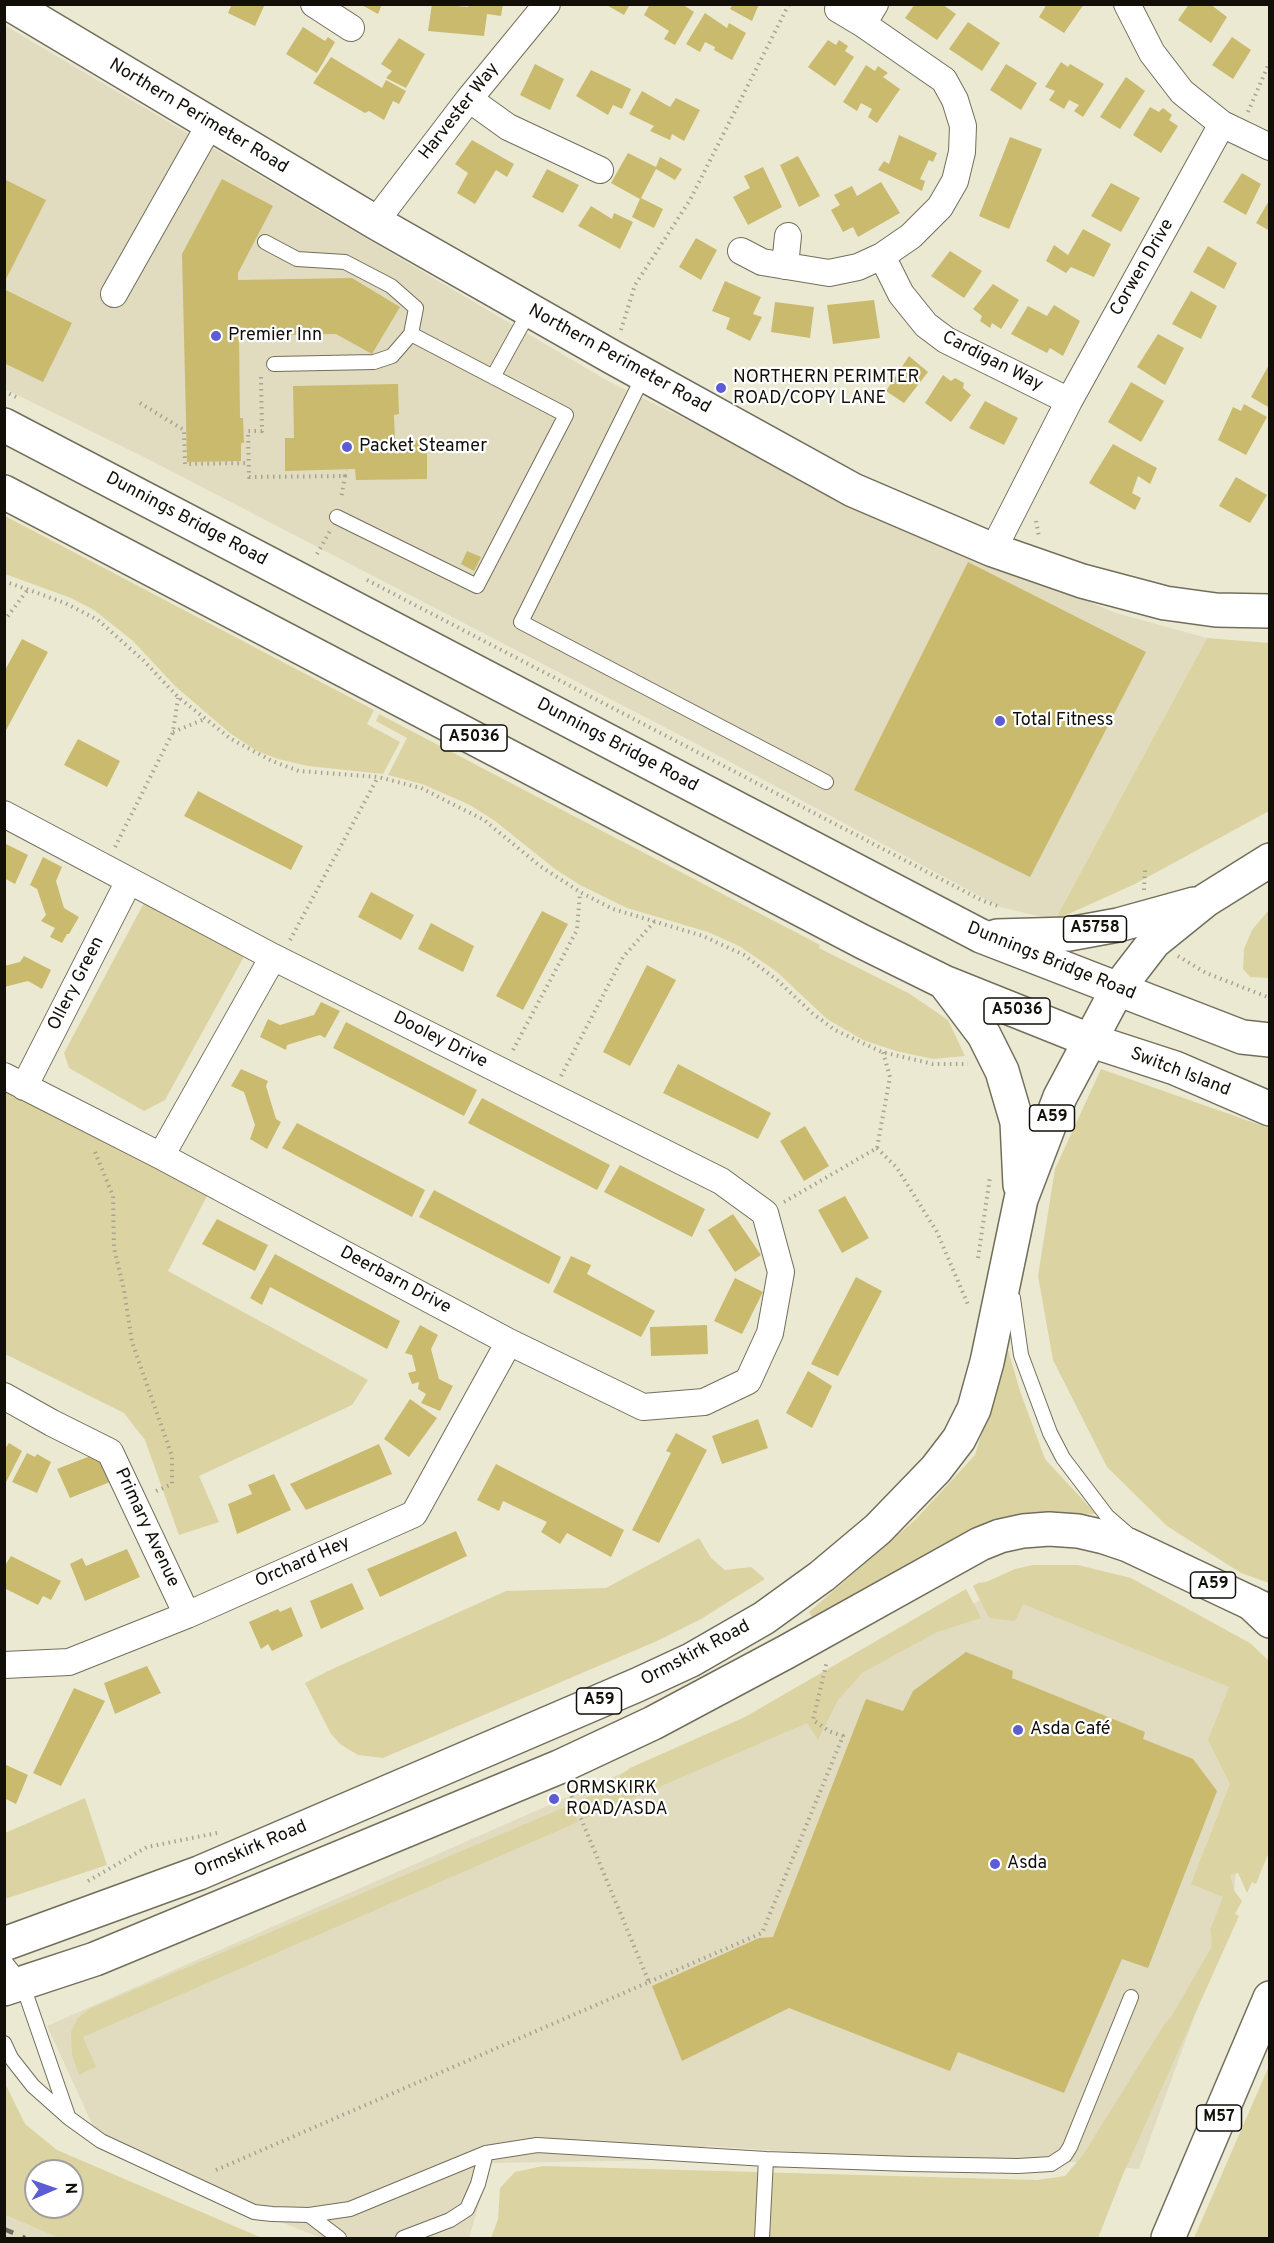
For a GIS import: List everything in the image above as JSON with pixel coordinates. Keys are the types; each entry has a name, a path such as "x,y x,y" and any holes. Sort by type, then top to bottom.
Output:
{"main road":[{"name":"Northern Perimeter Road","path":"10,4 375,222 644,375 853,490 993,550 1082,581 1164,603 1216,610 1269,610"},
{"name":"Dunnings Bridge Road","path":"15,413 981,936 1117,990 1256,1039 1269,1055"},
{"name":"A5036","path":"4,492 841,931 944,982"},
{"name":"A5758","path":"1117,990 1154,942 1206,900 1269,860"},
{"name":"A5758","path":"981,936 1069,934 1118,925 1206,900"},
{"name":"Switch Island","path":"944,982 1089,1040 1175,1068 1269,1109"},
{"path":"944,982 984,1035 1002,1071 1017,1122 1021,1199"},
{"path":"1089,1040 1117,990"},
{"name":"A59","path":"1010,1256 1021,1199 1060,1097 1089,1040"},
{"name":"Ormskirk Road","path":"4,1944 221,1864 637,1685 691,1660 764,1618 822,1576 878,1529 936,1469 959,1439 974,1409 985,1371 1010,1256"},
{"name":"A59","path":"10,1977 94,1959 559,1767 663,1717 1000,1536 1049,1529 1078,1531 1104,1537 1157,1558 1263,1612"},
{"name":"M57","path":"1168,2238 1269,1998"}],"street":[{"path":"314,4 351,28"},
{"name":"Harvester Way","path":"375,222 547,4"},
{"path":"1127,4 1152,53 1182,92 1231,128 1269,147"},
{"path":"741,251 762,262 828,273 858,267 882,256 910,236 940,207 955,181 962,152 963,126 955,100 944,80 869,14 838,9"},
{"path":"470,99 508,127 600,170"},
{"path":"114,294 210,124"},
{"name":"Corwen Drive","path":"993,550 1069,401 1231,128"},
{"path":"785,267 788,236"},
{"name":"Cardigan Way","path":"882,256 902,294 926,325 945,340 1069,401"},
{"name":"Dooley Drive","path":"4,814 276,958 721,1181 765,1213"},
{"name":"Ollery Green","path":"14,1082 129,880"},
{"path":"161,1156 276,958"},
{"name":"Deerbarn Drive","path":"14,1082 161,1156 509,1342 643,1407 704,1402 748,1381 770,1333 781,1272 765,1213"},
{"name":"Orchard Hey","path":"4,1665 69,1662 187,1615 414,1514 509,1342"},
{"name":"Primary Avenue","path":"4,1396 110,1452 187,1615"}],"lane":[{"path":"265,242 297,259 345,262 391,286 416,308 411,334 392,356 374,362 274,364"},
{"path":"493,377 530,310"},
{"path":"337,517 477,586 566,415 411,334"},
{"path":"644,375 521,622 826,782"},
{"path":"1010,1256 1013,1310 1021,1355 1050,1433 1064,1458 1107,1516 1157,1558"},
{"path":"10,1977 69,2118"},
{"path":"4,2043 11,2058 33,2086 69,2118 101,2141 255,2212 309,2215 350,2209 486,2153 537,2145 766,2159 934,2165 1051,2164 1065,2155 1070,2147 1131,1997"},
{"path":"403,2238 450,2220 467,2210 478,2184 486,2153"},
{"path":"762,2238 766,2159"},
{"path":"309,2215 339,2238"}],"path":[{"path":"612,357 635,285 690,200 789,4"},
{"path":"1231,128 1269,61"},
{"path":"274,364 261,378 262,430 246,431 249,477 345,476"},
{"path":"4,391 15,413"},
{"path":"140,403 184,430 185,464 249,463"},
{"path":"307,549 317,554 337,517 346,470"},
{"path":"359,576 981,900 1009,911"},
{"path":"4,581 29,588 98,620 143,660 178,697 231,739 272,761 298,771 378,777 421,788 483,820 540,866 580,892 613,909 703,936 744,955 835,1030 882,1052 933,1064 978,1064"},
{"path":"4,621 29,588"},
{"path":"104,867 173,732 178,697"},
{"path":"173,732 206,719"},
{"path":"276,958 378,777"},
{"path":"501,1071 577,930 580,892"},
{"path":"551,1096 623,957 655,921"},
{"path":"1154,942 1206,973 1269,998"},
{"path":"765,1213 877,1148 890,1077 882,1052"},
{"path":"81,1116 74,1131 96,1153 114,1196 114,1248 124,1290 132,1342 172,1456 172,1484 133,1501"},
{"path":"877,1148 897,1168 937,1232 971,1312 972,1302"},
{"path":"977,1260 990,1172"},
{"path":"216,2170 762,1933 843,1736 829,1731 813,1720 829,1653"},
{"path":"559,1767 611,1895 650,1982"},
{"path":"88,1881 147,1847 225,1831"}],"shaded area":[{"path":"4,25 608,381 875,513 1116,613 1207,638 1055,920 1000,907 695,743 144,457 5,389"},
{"path":"5,516 374,710 367,724 400,742 383,774 308,766 278,759 257,751 231,734 175,686 133,641 94,610 71,598 5,574"},
{"path":"1207,638 1269,643 1269,811 1133,885 1055,920"},
{"path":"379,714 910,994 948,1020 965,1056 933,1059 896,1051 863,1040 827,1019 776,971 739,946 708,932 627,908 580,885 555,869 495,821 470,805 422,784 388,775 407,738 376,721"},
{"path":"145,901 246,953 165,1100 144,1111 69,1068 64,1053"},
{"path":"1269,910 1269,978 1250,977 1243,969 1244,949 1252,930"},
{"path":"1101,1069 1269,1128 1269,1583 1241,1573 1167,1526 1107,1467 1053,1360 1038,1276 1055,1169"},
{"path":"4,1086 209,1192 168,1271 368,1380 352,1405 199,1476 219,1522 179,1535 145,1440 124,1413 5,1354"},
{"path":"1008,1350 1020,1391 1045,1459 1096,1514 1039,1516 955,1539 817,1625 809,1612 915,1520 975,1455"},
{"path":"699,1538 711,1558 725,1570 751,1567 765,1579 701,1619 657,1641 383,1758 358,1755 340,1744 331,1734 305,1683 506,1591 606,1588"},
{"path":"1033,1565 1078,1565 1131,1578 1250,1643 1269,1661 1269,1852 1256,1884 1252,1882 1247,1893 1238,1873 1230,1875 1235,1892 1242,1901 1235,1914 1239,1916 1124,2172 1098,2238 491,2238 498,2219 500,2188 515,2172 543,2166 1037,2180 1065,2176 1083,2155 1171,2017 1211,1948 1210,1930 1223,1897 1191,1884 1230,1784 1208,1740 1229,1687 1023,1604 1015,1621 989,1618 973,1586 1015,1569"},
{"path":"1020,1578 1254,1690 1248,1787 1230,1918 1139,2169 1052,2160 916,2160 707,2146 676,2160 491,2163 469,2238 321,2238 105,2152 47,2026 840,1677"},
{"path":"966,1589 981,1618 937,1632 862,1673 838,1700 818,1740 807,1723 585,1819 578,1801 598,1793 630,1768 745,1717"},
{"path":"85,1798 107,1865 5,1899 5,1833"},
{"path":"570,1805 578,1822 83,2037 96,2067 79,2075 72,2055 71,2032 77,2019 89,2009"},
{"path":"1269,2066 1269,2238 1194,2238"},
{"path":"4,2081 25,2124 57,2150 78,2159 24,2159 24,2219 84,2219 84,2162 262,2238 59,2238 5,2215"},
{"path":"5,2215 59,2238 5,2238"}],"building":[{"path":"232,4 265,4 255,26 228,13"},
{"path":"360,4 382,4 378,14"},
{"path":"432,4 468,7 469,4 503,4 501,16 487,14 484,36 428,31"},
{"path":"605,4 630,4 624,15"},
{"path":"650,4 686,4 685,6 694,12 675,45 664,39 669,31 644,15"},
{"path":"733,4 759,4 752,21 730,9"},
{"path":"915,4 942,4 956,14 937,40 905,18"},
{"path":"1047,4 1084,4 1064,33 1039,17"},
{"path":"1189,4 1210,4 1227,17 1211,43 1178,20"},
{"path":"705,13 727,28 729,23 746,33 732,60 705,42 700,52 686,44"},
{"path":"968,22 1000,43 982,71 949,49"},
{"path":"303,27 325,41 328,37 335,42 317,73 286,54"},
{"path":"1232,37 1251,50 1233,79 1212,65"},
{"path":"399,38 425,54 406,88 386,78 392,71 381,64"},
{"path":"828,40 836,45 839,40 848,46 845,51 854,57 835,86 808,67"},
{"path":"331,57 382,88 386,80 406,91 399,104 393,101 384,120 369,111 365,113 313,83"},
{"path":"1061,62 1068,67 1070,64 1104,84 1083,117 1074,111 1079,105 1069,100 1064,109 1049,100 1055,91 1045,87"},
{"path":"535,64 564,79 550,110 520,95"},
{"path":"1006,64 1037,83 1021,110 990,90"},
{"path":"866,65 875,71 878,66 888,73 883,77 900,89 877,123 868,117 872,109 861,103 857,111 843,102"},
{"path":"591,70 631,89 622,109 613,105 608,115 576,96"},
{"path":"1126,77 1145,91 1120,129 1100,117"},
{"path":"642,91 670,107 676,98 700,110 684,141 672,134 670,140 650,131 654,126 629,114"},
{"path":"1150,107 1159,112 1163,108 1172,115 1169,120 1178,126 1161,153 1133,135"},
{"path":"899,135 937,153 933,162 929,160 920,179 925,181 922,191 878,170 884,161 889,164"},
{"path":"1010,137 1042,149 1009,229 979,216"},
{"path":"472,140 514,164 507,177 496,170 475,204 457,193 468,173 455,164"},
{"path":"628,153 656,167 660,157 682,169 675,180 656,169 641,198 663,209 654,228 632,217 640,199 611,183"},
{"path":"798,156 820,196 799,207 780,165"},
{"path":"763,167 782,207 748,225 733,197 750,188 744,176"},
{"path":"547,169 579,185 563,213 532,197"},
{"path":"1242,173 1261,184 1246,215 1223,202"},
{"path":"4,179 46,200 4,283"},
{"path":"222,179 273,206 238,273 238,280 352,278 400,307 372,354 336,334 239,336 240,418 243,418 244,443 241,443 241,461 187,462 182,254"},
{"path":"881,182 900,213 858,237 853,227 843,232 831,210 840,205 834,195 852,186 857,196"},
{"path":"1111,183 1140,198 1121,232 1091,216"},
{"path":"1270,199 1270,231 1256,223"},
{"path":"591,206 612,219 614,213 633,222 620,249 578,226"},
{"path":"1083,229 1111,244 1094,277 1071,267 1066,273 1046,261 1054,245 1068,255"},
{"path":"696,238 717,250 701,280 679,267"},
{"path":"1208,246 1237,263 1224,289 1193,272"},
{"path":"950,251 982,271 964,298 931,276"},
{"path":"725,281 761,297 753,314 762,317 750,341 726,329 730,318 712,311"},
{"path":"993,284 1019,300 1001,329 992,323 990,328 980,321 982,316 973,309"},
{"path":"4,289 72,323 43,382 4,363"},
{"path":"1191,291 1217,306 1201,339 1172,324"},
{"path":"874,300 880,338 833,344 827,305"},
{"path":"775,302 814,307 810,338 771,332"},
{"path":"1054,305 1080,321 1063,356 1050,348 1047,353 1011,334 1028,306 1047,316"},
{"path":"1158,334 1184,348 1165,385 1137,367"},
{"path":"909,356 928,372 904,403 886,391"},
{"path":"1270,363 1270,408 1251,397"},
{"path":"943,375 951,381 955,378 964,383 963,388 971,395 951,422 925,403"},
{"path":"1131,382 1164,401 1141,442 1108,422"},
{"path":"398,384 399,414 394,415 395,441 427,440 427,479 356,480 355,469 285,471 285,438 294,438 293,386"},
{"path":"985,401 1018,418 1004,445 969,428"},
{"path":"1244,404 1267,417 1246,455 1218,440 1233,407 1241,411"},
{"path":"1113,444 1157,468 1150,484 1138,476 1132,493 1141,498 1135,510 1089,483"},
{"path":"1236,477 1267,495 1250,523 1219,506"},
{"path":"467,551 481,557 474,571 461,564"},
{"name":"Total Fitness","path":"968,562 1146,652 1030,877 854,790"},
{"path":"22,639 48,652 4,734 4,672"},
{"path":"78,739 120,761 107,787 64,765"},
{"path":"198,791 303,846 291,870 184,816"},
{"path":"4,843 28,855 15,884 4,878"},
{"path":"43,857 62,867 56,881 64,908 79,917 62,943 50,937 55,928 41,921 46,915 37,889 30,885"},
{"path":"371,892 414,915 401,940 358,917"},
{"path":"542,911 568,924 523,1010 496,996"},
{"path":"431,923 474,946 463,972 418,949"},
{"path":"24,956 51,970 42,989 28,981 4,987 4,966 20,962"},
{"path":"647,965 676,980 630,1066 603,1052"},
{"path":"321,1002 340,1011 325,1038 320,1035 287,1045 286,1050 260,1037 268,1019 280,1025 314,1015"},
{"path":"346,1022 477,1090 464,1116 333,1048"},
{"path":"678,1064 771,1113 758,1139 663,1093"},
{"path":"241,1069 268,1081 266,1086 276,1119 281,1122 267,1149 250,1139 255,1125 244,1092 231,1086"},
{"path":"482,1098 610,1165 597,1190 468,1123"},
{"path":"297,1123 425,1190 412,1217 282,1148"},
{"path":"805,1126 829,1166 804,1181 780,1141"},
{"path":"620,1165 705,1209 692,1237 604,1192"},
{"path":"434,1190 561,1257 549,1284 419,1217"},
{"path":"845,1196 869,1238 842,1253 818,1210"},
{"path":"733,1214 761,1255 735,1272 708,1230"},
{"path":"217,1219 268,1245 255,1271 202,1244"},
{"path":"275,1254 400,1321 387,1349 270,1287 262,1305 250,1298"},
{"path":"571,1256 591,1265 587,1274 655,1311 641,1337 553,1292"},
{"path":"856,1277 882,1291 838,1376 811,1364"},
{"path":"735,1278 763,1292 742,1334 714,1321"},
{"path":"420,1325 438,1335 431,1349 439,1379 453,1386 440,1411 421,1403 426,1394 418,1389 419,1382 412,1384 408,1373 416,1371 412,1355 405,1353"},
{"path":"707,1325 708,1354 651,1356 650,1327"},
{"path":"808,1371 832,1386 812,1428 786,1413"},
{"path":"410,1399 437,1418 409,1457 384,1439"},
{"path":"758,1419 768,1448 722,1464 712,1436"},
{"path":"676,1433 707,1450 659,1543 632,1530 671,1453 666,1451"},
{"path":"9,1443 22,1451 4,1486 4,1446 6,1447"},
{"path":"379,1444 392,1474 306,1510 290,1484"},
{"path":"103,1451 115,1480 70,1498 57,1469"},
{"path":"27,1453 35,1457 37,1454 51,1462 37,1493 12,1482"},
{"path":"496,1464 624,1530 611,1557 567,1533 560,1544 541,1532 547,1522 503,1501 499,1511 477,1500"},
{"path":"274,1474 291,1510 237,1534 228,1504 252,1494 248,1485"},
{"path":"456,1531 467,1556 380,1597 367,1569"},
{"path":"127,1549 140,1577 85,1601 70,1564 82,1558 86,1566"},
{"path":"11,1556 61,1581 51,1600 43,1596 38,1605 4,1588 4,1567"},
{"path":"352,1583 364,1609 321,1629 310,1601"},
{"path":"291,1607 303,1636 272,1651 268,1644 261,1649 249,1622 278,1609 280,1612"},
{"name":"Asda","path":"966,1652 1013,1671 1012,1678 1145,1732 1143,1739 1193,1759 1217,1791 1148,1968 1122,1959 1064,2093 958,2052 950,2071 789,2008 682,2061 652,1986 759,1938 773,1937 866,1699 903,1711 913,1691"},
{"path":"147,1666 161,1693 115,1714 104,1683"},
{"path":"74,1688 105,1701 61,1786 33,1773"},
{"path":"4,1764 28,1775 16,1804 4,1798"}],"railway":[{"path":"4,2229 25,2238"}],"place":[{"name":"Premier Inn","path":"216,336"},
{"name":"NORTHERN PERIMTER ROAD/COPY LANE","path":"721,388"},
{"name":"Packet Steamer","path":"347,447"},
{"name":"Total Fitness","path":"1000,721"},
{"name":"Asda Café","path":"1018,1730"},
{"name":"ORMSKIRK ROAD/ASDA","path":"554,1799"},
{"name":"Asda","path":"995,1864"}]}
